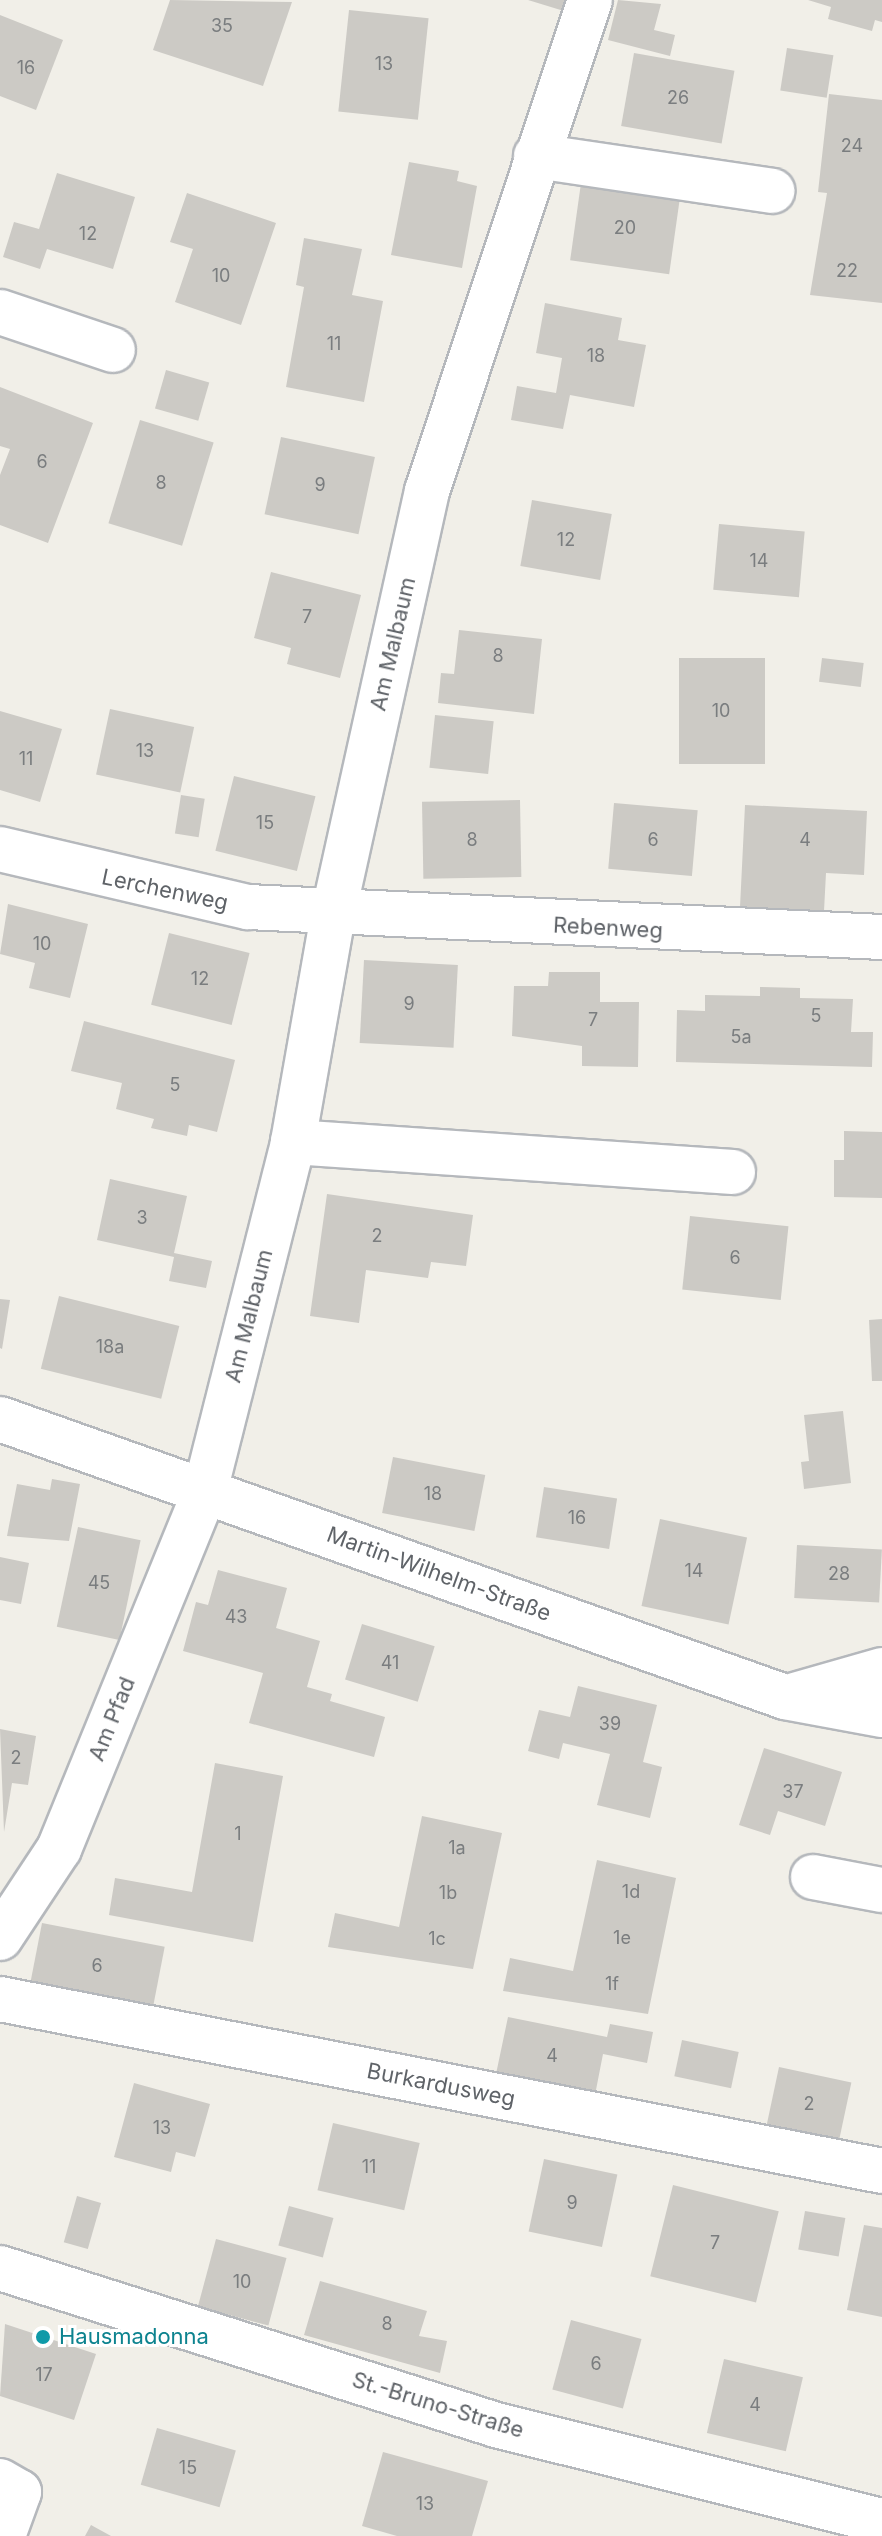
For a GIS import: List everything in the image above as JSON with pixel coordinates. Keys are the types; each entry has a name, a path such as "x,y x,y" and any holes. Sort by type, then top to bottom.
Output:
{"street":[{"name":"Am Malbaum","path":"205,1491 293,1142 333,915 427,491 590,0"},
{"path":"536,156 772,191"},
{"path":"0,312 113,350"},
{"name":"Lerchenweg","path":"0,849 248,907 333,915"},
{"name":"Rebenweg","path":"333,915 882,937"},
{"path":"293,1142 733,1172"},
{"name":"Martin-Wilhelm-Straße","path":"0,1419 785,1697 882,1715"},
{"name":"Am Pfad","path":"0,1938 59,1849 205,1491"},
{"path":"785,1697 882,1670"},
{"path":"813,1877 882,1890"},
{"name":"Burkardusweg","path":"0,1999 882,2171"},
{"name":"St.-Bruno-Straße","path":"0,2268 496,2425 882,2521"},
{"path":"0,2481 19,2492 3,2536"}],"building":[{"path":"170,0 292,2 263,86 153,50"},
{"path":"528,0 580,0 577,15"},
{"path":"618,0 661,4 654,30 675,35 670,56 608,40"},
{"path":"808,0 882,0 882,22 875,20 872,31 828,19 831,7"},
{"path":"349,10 429,18 418,120 338,111"},
{"path":"0,15 63,40 36,110 0,96"},
{"path":"787,48 833,55 827,98 780,90"},
{"path":"634,53 734,71 722,144 621,126"},
{"path":"829,94 882,100 882,303 810,295 827,193 818,192"},
{"path":"409,162 459,171 457,181 477,186 462,268 391,255"},
{"path":"57,173 135,197 113,269 47,249 40,269 3,257 14,222 39,229"},
{"path":"581,183 680,197 669,274 570,260"},
{"path":"187,193 276,223 241,325 175,302 193,249 170,242"},
{"path":"304,238 362,249 352,295 383,301 364,402 286,387 304,287 296,285"},
{"path":"545,303 622,318 618,340 646,345 634,407 570,395 563,429 511,420 517,386 556,393 562,358 536,353"},
{"path":"166,370 209,382 198,421 155,408"},
{"path":"0,387 93,423 48,543 0,525 0,475 10,449 0,446"},
{"path":"140,420 214,443 182,546 108,523"},
{"path":"281,437 375,457 358,534 265,514"},
{"path":"532,500 612,514 600,580 520,566"},
{"path":"719,524 805,531 799,597 713,590"},
{"path":"271,572 361,595 340,678 287,664 291,648 254,638"},
{"path":"459,630 542,639 534,714 438,703 441,673 454,674"},
{"path":"679,658 765,658 765,764 679,764"},
{"path":"822,658 864,663 861,687 819,682"},
{"path":"110,709 194,727 180,792 96,775"},
{"path":"0,711 62,729 40,802 0,790"},
{"path":"435,715 494,721 488,774 429,768"},
{"path":"234,776 316,796 297,871 215,851"},
{"path":"181,795 205,799 199,837 175,834"},
{"path":"520,800 521,877 423,879 422,802"},
{"path":"614,803 698,810 692,876 608,869"},
{"path":"745,805 867,811 864,875 826,873 824,911 740,907"},
{"path":"8,904 88,924 70,998 29,988 35,963 0,954"},
{"path":"169,933 250,953 232,1025 151,1005"},
{"path":"364,960 458,965 454,1048 360,1043"},
{"path":"549,972 600,972 600,1002 639,1002 638,1067 582,1066 582,1046 512,1036 514,986 548,986"},
{"path":"760,987 800,988 800,998 853,999 851,1032 873,1032 872,1067 676,1062 677,1010 705,1011 705,995 760,996"},
{"path":"84,1021 235,1060 217,1132 189,1125 187,1136 151,1128 154,1119 116,1109 122,1083 71,1071"},
{"path":"844,1131 882,1132 882,1198 834,1197 834,1160 844,1160"},
{"path":"110,1179 187,1196 174,1253 212,1261 206,1288 169,1281 174,1257 97,1240"},
{"path":"327,1194 473,1215 466,1266 431,1262 428,1278 366,1270 359,1323 310,1316"},
{"path":"690,1216 788,1226 781,1300 682,1290"},
{"path":"59,1296 179,1326 161,1399 41,1369"},
{"path":"0,1299 10,1300 2,1349 0,1348"},
{"path":"882,1319 882,1381 872,1381 869,1320"},
{"path":"843,1411 851,1483 804,1489 801,1462 809,1461 804,1415"},
{"path":"393,1457 485,1475 474,1531 382,1513"},
{"path":"52,1479 80,1484 69,1541 7,1536 17,1484 50,1490"},
{"path":"544,1487 617,1499 609,1549 536,1537"},
{"path":"660,1519 747,1538 729,1625 641,1606"},
{"path":"78,1527 141,1540 119,1640 57,1627"},
{"path":"797,1545 882,1549 879,1602 794,1598"},
{"path":"0,1557 29,1563 21,1604 0,1600"},
{"path":"218,1570 287,1588 276,1628 320,1641 307,1687 332,1694 330,1701 385,1717 374,1757 249,1723 263,1673 183,1651 196,1602 208,1605"},
{"path":"362,1624 435,1646 418,1702 345,1679"},
{"path":"578,1686 657,1705 643,1762 662,1767 650,1818 597,1805 610,1754 563,1743 559,1759 528,1751 539,1710 570,1717"},
{"path":"0,1729 36,1736 28,1785 12,1783 4,1832"},
{"path":"764,1748 842,1772 825,1826 778,1811 770,1835 739,1825"},
{"path":"215,1763 283,1776 253,1942 109,1915 115,1878 192,1892"},
{"path":"422,1816 502,1833 473,1969 328,1947 335,1913 399,1927"},
{"path":"597,1860 676,1878 648,2014 503,1991 510,1958 573,1971"},
{"path":"42,1923 165,1947 152,2011 30,1987"},
{"path":"508,2017 607,2037 610,2024 653,2032 647,2063 603,2054 595,2095 496,2074"},
{"path":"682,2040 739,2052 731,2088 674,2076"},
{"path":"779,2067 851,2082 839,2141 767,2126"},
{"path":"134,2083 210,2104 195,2157 176,2152 171,2172 114,2157"},
{"path":"333,2123 420,2143 404,2210 317,2190"},
{"path":"544,2159 617,2175 602,2247 529,2231"},
{"path":"673,2185 779,2211 756,2303 650,2276"},
{"path":"77,2196 101,2203 88,2249 64,2242"},
{"path":"289,2206 333,2218 323,2258 278,2246"},
{"path":"805,2211 845,2218 839,2257 798,2249"},
{"path":"864,2225 882,2228 882,2317 847,2310"},
{"path":"216,2239 287,2258 268,2326 198,2307"},
{"path":"320,2281 427,2311 419,2336 447,2341 440,2373 304,2335"},
{"path":"571,2320 642,2339 623,2408 552,2390"},
{"path":"5,2324 96,2354 74,2420 0,2396"},
{"path":"724,2359 803,2377 786,2451 707,2433"},
{"path":"157,2428 236,2451 220,2507 141,2485"},
{"path":"383,2452 488,2481 472,2536 397,2536 362,2526"},
{"path":"91,2525 111,2536 85,2536"}],"place":[{"name":"Hausmadonna","path":"43,2337"}]}
